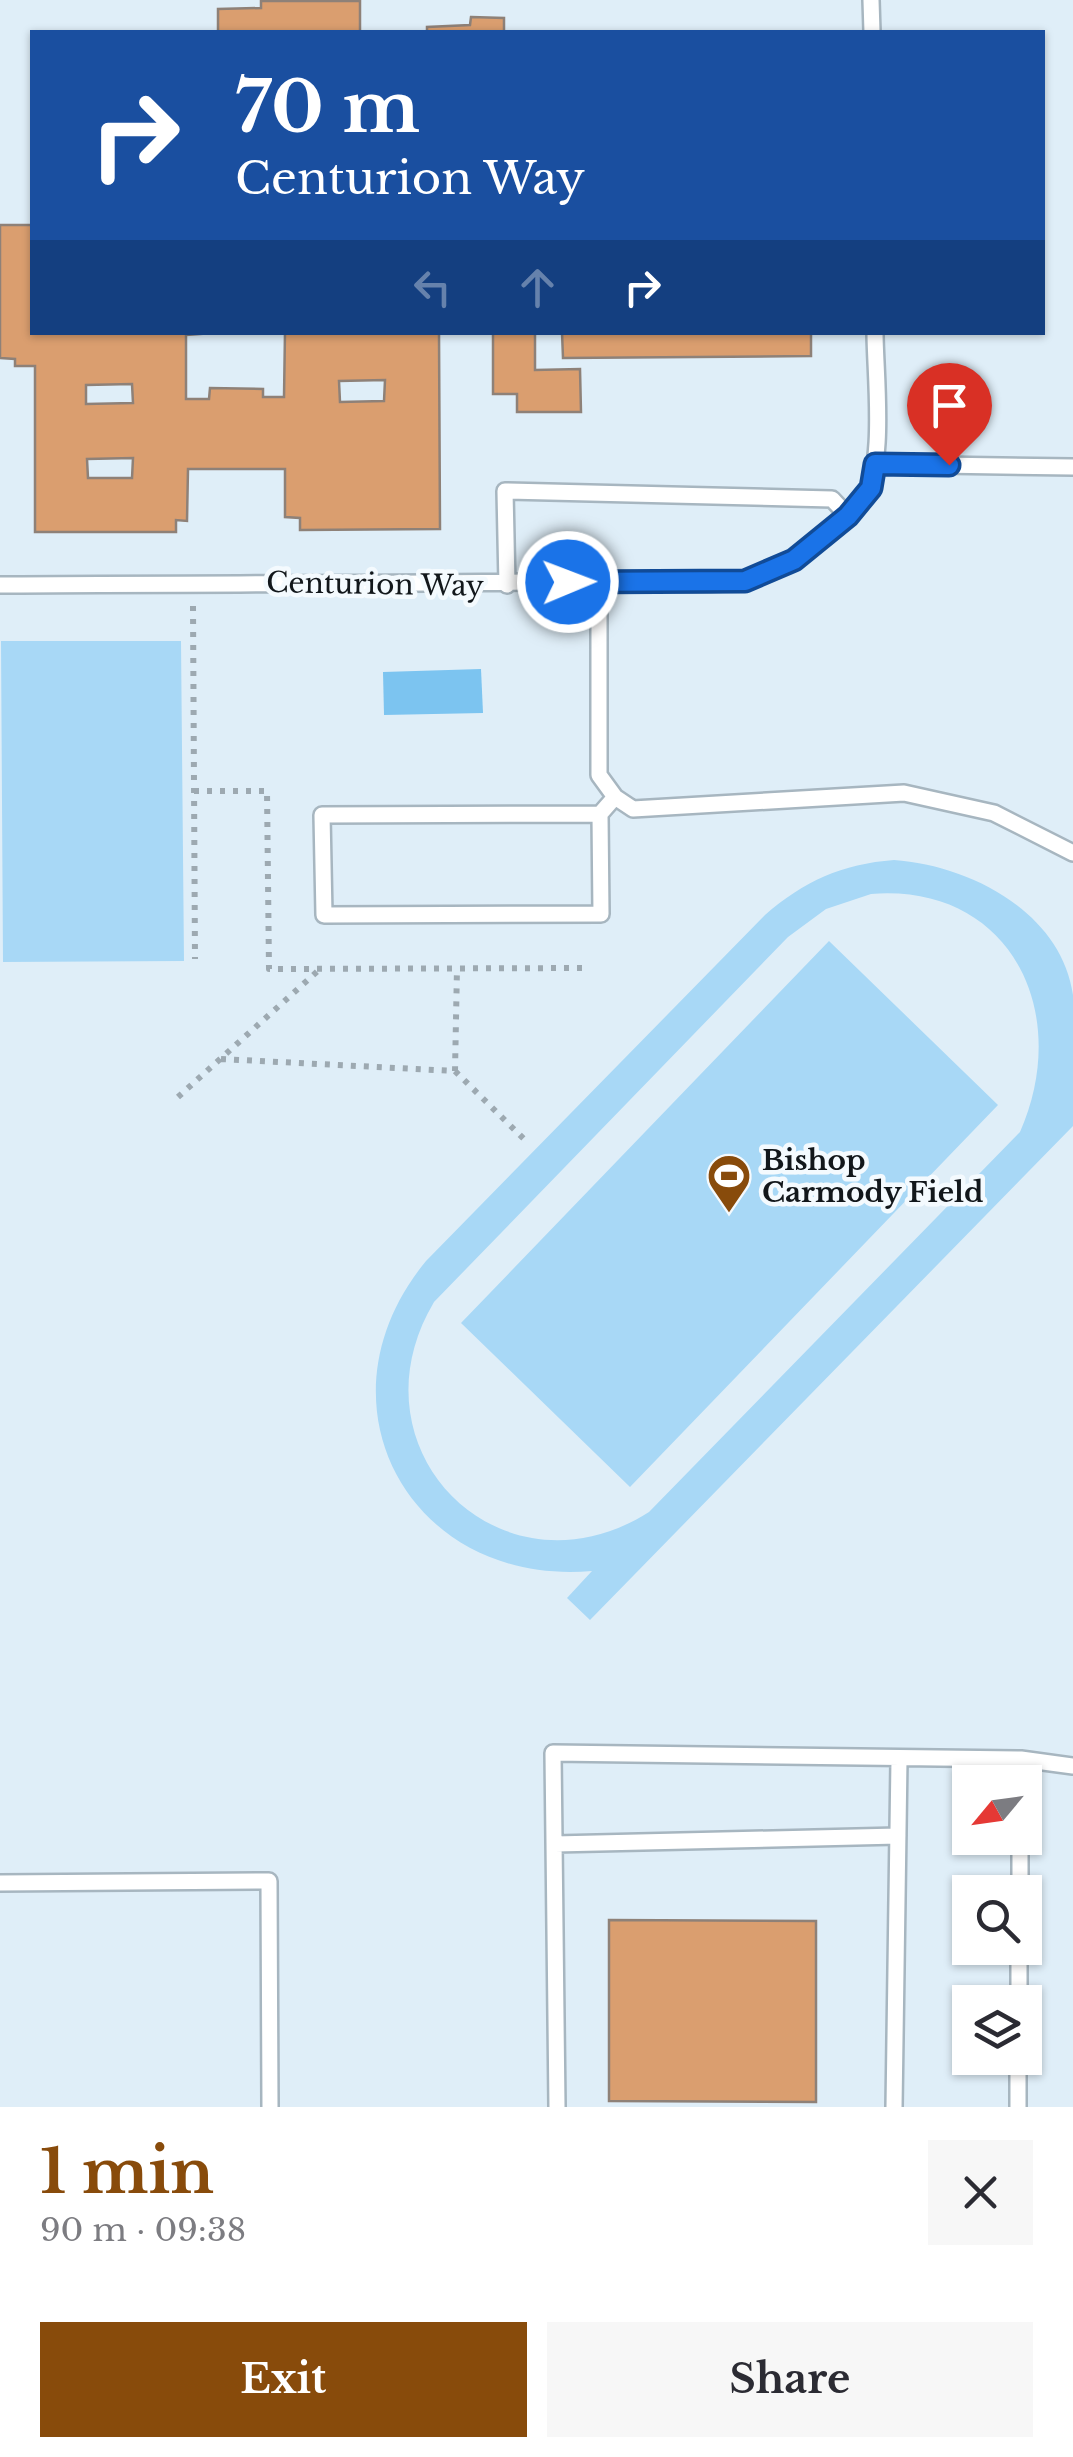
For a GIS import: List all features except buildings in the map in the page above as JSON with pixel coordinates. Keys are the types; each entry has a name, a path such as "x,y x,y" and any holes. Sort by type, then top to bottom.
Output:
{"lane":[{"path":"871,0 872,30"},
{"name":"Centurion Way","path":"0,586 745,581 794,560 848,516 871,488 875,464 875,335"},
{"path":"875,464 1073,468"},
{"path":"507,584 505,491 832,499 848,516"},
{"path":"599,581 599,775 615,798 633,809 904,792 994,813 1073,853"},
{"path":"600,814 322,815 324,915 601,914 600,814 615,798"},
{"path":"558,2107 553,1753 899,1760 1021,1758 1073,1766"},
{"path":"1021,1758 1021,1765"},
{"path":"894,2107 899,1760"},
{"path":"554,1844 898,1836"},
{"path":"0,1884 268,1880 270,2107"},
{"path":"1018,2075 1018,2107"}],"path":[{"path":"193,583 195,959"},
{"path":"178,1097 321,968"},
{"path":"455,1071 456,968"},
{"path":"221,1059 455,1071 528,1143"}],"shaded area":[{"path":"1,641 181,641 184,961 3,962"},
{"path":"481,669 483,713 384,715 383,672"},
{"path":"894,860 951,871 980,883 1031,917 1050,939 1065,965 1073,995 1073,1126 590,1620 567,1598 592,1571 528,1568 473,1549 429,1517 397,1475 379,1426 377,1372 392,1316 426,1261 765,915 825,876","holes":["871,894 919,896 960,910 993,933 1018,964 1033,1001 1039,1043 1035,1087 1020,1132 649,1512 594,1536 541,1539 493,1525 453,1497 425,1458 410,1410 412,1357 434,1302 788,937 826,909"]},
{"name":"Bishop Carmody Field","path":"829,941 998,1105 630,1487 461,1323"}],"place":[{"name":"Bishop Carmody Field","path":"729,1214"}],"route":[{"path":"568,582 745,581 794,560 848,516 871,488 875,464 949,465"}]}
